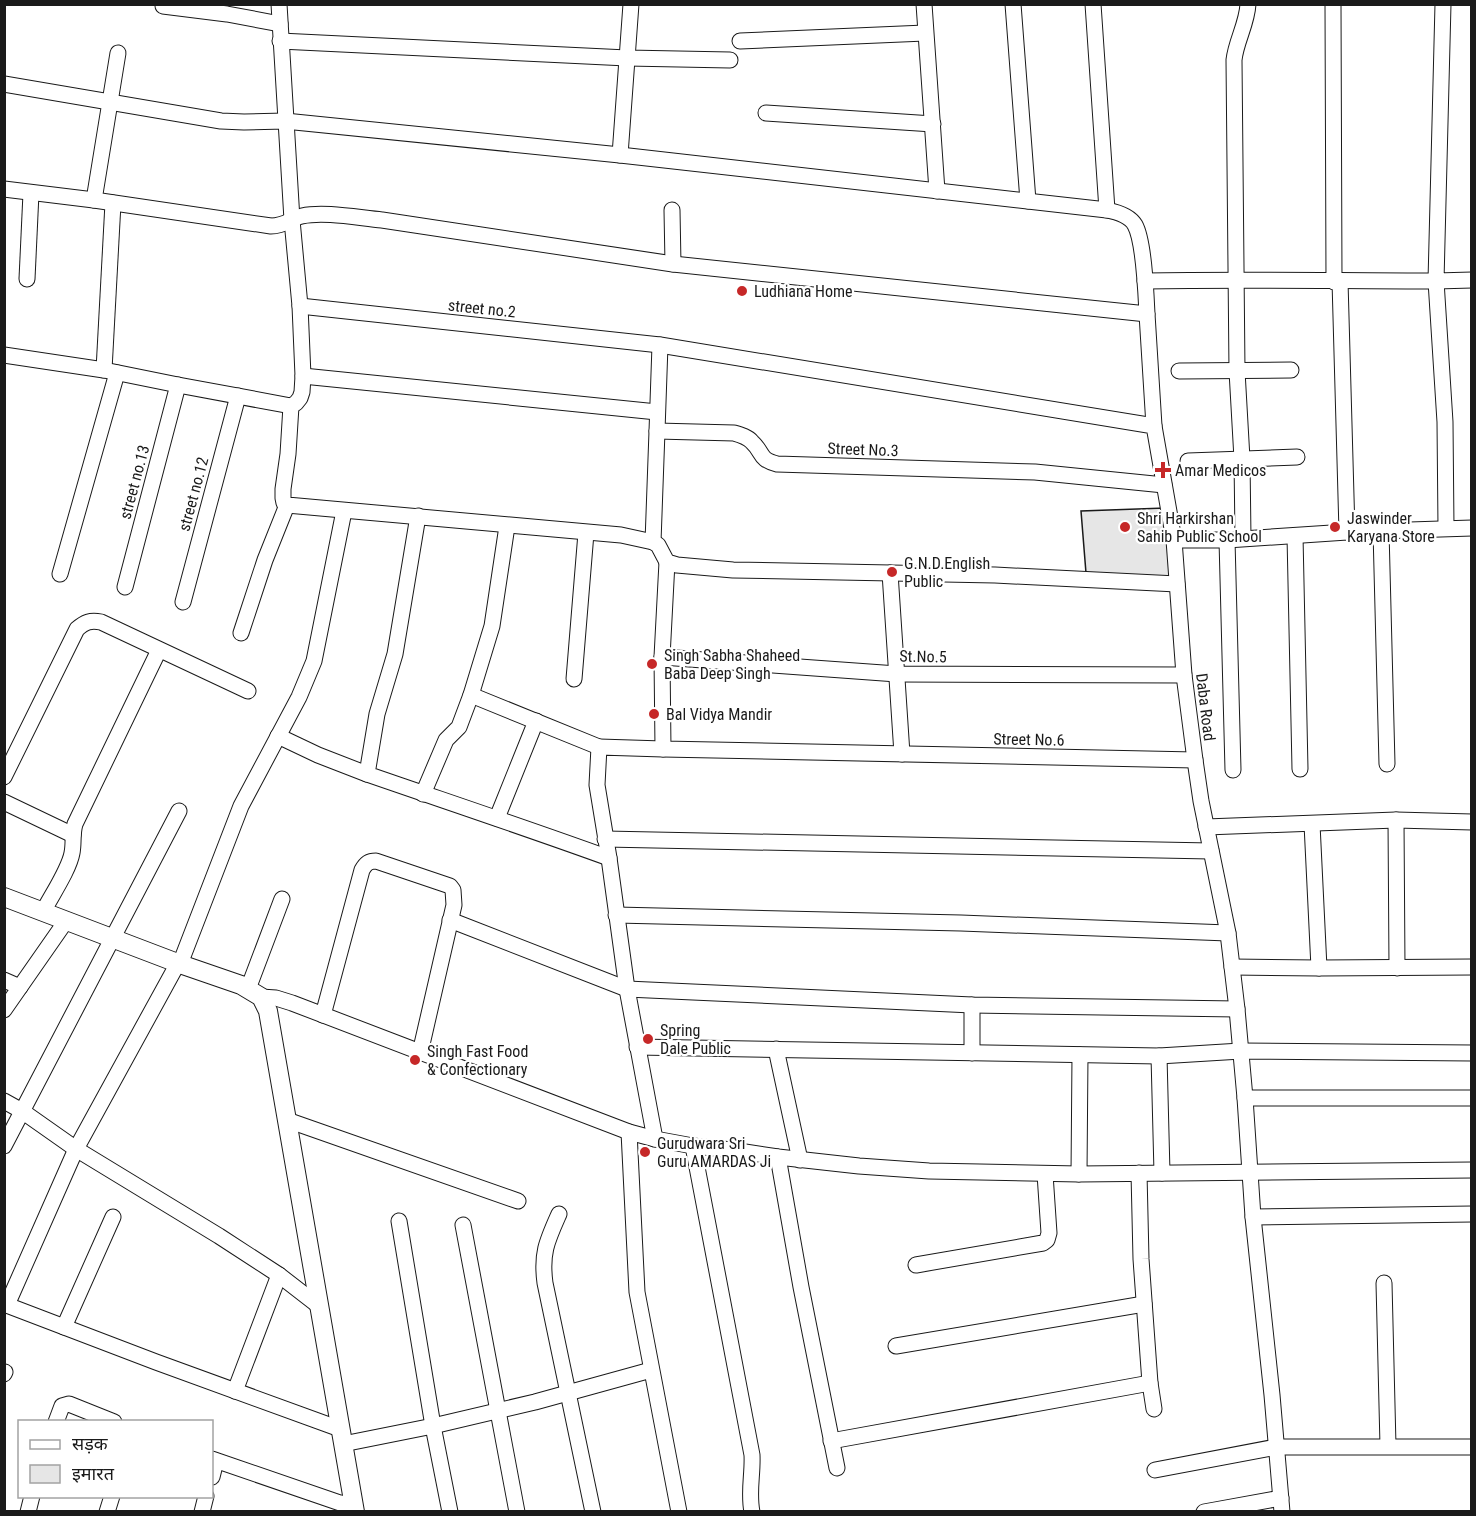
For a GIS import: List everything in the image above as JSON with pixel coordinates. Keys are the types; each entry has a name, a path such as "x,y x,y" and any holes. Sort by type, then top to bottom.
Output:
{"street":[{"path":"4,355 111,372 291,406 300,398 303,376 300,306 285,121 279,4"},
{"path":"620,155 631,4"},
{"path":"924,4 937,191"},
{"path":"1013,4 1028,201"},
{"path":"4,84 221,121 285,121 620,155 1107,210 1093,4"},
{"path":"1243,538 1242,459 1237,371 1234,60 1248,4"},
{"path":"1333,4 1337,281 1347,532"},
{"path":"1443,4 1436,281 1445,422 1446,528"},
{"path":"160,5 280,24"},
{"path":"740,41 926,33"},
{"path":"280,41 627,58 730,60"},
{"path":"94,200 118,53"},
{"path":"766,113 933,124"},
{"path":"4,189 271,226 284,225 301,216 314,215 382,220 674,264 1147,314"},
{"path":"27,279 31,193"},
{"path":"60,574 111,372 113,203"},
{"path":"672,210 674,264"},
{"name":"Daba Road","path":"1107,210 1130,219 1139,236 1145,281 1154,426 1174,540 1184,675 1206,827 1228,933 1237,1009 1253,1217 1281,1505"},
{"path":"1145,281 1472,280"},
{"name":"street no.2","path":"300,306 660,345 1154,426"},
{"path":"653,542 660,345"},
{"path":"1179,371 1291,370"},
{"path":"303,376 657,412"},
{"name":"street no.13","path":"125,587 178,385"},
{"name":"street no.12","path":"183,602 238,396"},
{"path":"291,406 283,489 284,503 287,505 621,535 658,545 667,562 662,657 663,749"},
{"name":"Street No.3","path":"657,431 734,434 746,437 753,442 763,458 777,464 1035,472 1164,485"},
{"path":"1188,461 1297,457"},
{"path":"241,633 265,560 287,505"},
{"path":"344,511 314,661 299,697 241,806 180,964 178,963 76,1149 6,1305 236,1391 342,1436 433,1426 535,1402 651,1370"},
{"path":"367,774 377,714 395,654 418,516"},
{"path":"423,794 446,740 459,727 471,695 492,626 507,526"},
{"path":"1174,540 1227,540 1347,532 1472,528"},
{"path":"1381,531 1388,764"},
{"path":"574,679 586,533"},
{"path":"1295,536 1300,769"},
{"path":"1227,540 1233,770"},
{"path":"667,562 733,570 995,575 1178,584"},
{"path":"890,573 902,754"},
{"path":"4,777 77,629 83,623 101,622 248,691"},
{"path":"43,912 69,863 75,825 159,650"},
{"name":"St.No.5","path":"662,657 897,674 1184,675"},
{"path":"471,695 599,747 597,785 627,989 655,1139"},
{"path":"498,818 536,721"},
{"path":"278,736 367,774 609,858"},
{"name":"Street No.6","path":"599,747 1195,760"},
{"path":"4,802 73,835"},
{"path":"4,1146 179,811"},
{"path":"1206,827 1396,820 1472,822"},
{"path":"1396,820 1397,968"},
{"path":"1312,824 1319,968"},
{"path":"605,839 1211,851"},
{"path":"323,1015 362,870 366,864 376,861 450,886 454,896 450,920 420,1053"},
{"path":"4,897 241,985 255,993 292,1003 629,1132 655,1139 800,1160 917,1170 1045,1174 1472,1170"},
{"path":"255,993 282,899"},
{"path":"616,915 961,923 1228,933"},
{"path":"450,920 627,989 972,1005 1237,1009"},
{"path":"4,1010 66,921"},
{"path":"1232,967 1472,967"},
{"path":"4,980 20,987"},
{"path":"214,1460 354,1508 268,1011 255,993"},
{"path":"972,1005 972,1053"},
{"path":"637,1047 1159,1056 1241,1052 1472,1053"},
{"path":"776,1049 800,1160"},
{"path":"1079,1174 1080,1055"},
{"path":"1159,1056 1162,1173"},
{"path":"1245,1098 1472,1098"},
{"path":"4,1101 76,1149 279,1275 319,1306"},
{"path":"287,1120 518,1201"},
{"path":"629,1132 637,1292 679,1512"},
{"path":"693,1146 752,1455 750,1498 752,1512"},
{"path":"778,1157 837,1468"},
{"path":"1139,1173 1141,1259 1154,1409"},
{"path":"916,1265 1043,1243 1047,1240 1049,1233 1045,1174"},
{"path":"559,1214 546,1244 543,1271 594,1512"},
{"path":"1253,1217 1472,1214"},
{"path":"64,1327 113,1217"},
{"path":"399,1221 433,1426 450,1512"},
{"path":"463,1225 517,1512"},
{"path":"236,1391 279,1275"},
{"path":"1384,1283 1388,1446"},
{"path":"896,1346 1144,1304"},
{"path":"831,1441 1150,1383"},
{"path":"57,1420 62,1406 69,1404 109,1420"},
{"path":"1155,1470 1276,1447 1472,1446"},
{"path":"1204,1512 1281,1505"}],"building":[{"name":"Shri Harkirshan Sahib Public School","path":"1165,508 1171,577 1086,573 1081,511"}],"place":[{"name":"Ludhiana Home","path":"742,291"},
{"name":"Amar Medicos","path":"1163,470"},
{"name":"Shri Harkirshan Sahib Public School","path":"1125,527"},
{"name":"Jaswinder Karyana Store","path":"1335,527"},
{"name":"G.N.D.English Public","path":"892,572"},
{"name":"Singh Sabha Shaheed Baba Deep Singh","path":"652,664"},
{"name":"Bal Vidya Mandir","path":"654,714"},
{"name":"Spring Dale Public","path":"648,1039"},
{"name":"Singh Fast Food & Confectionary","path":"415,1060"},
{"name":"Gurudwara Sri Guru AMARDAS Ji","path":"645,1152"}]}
